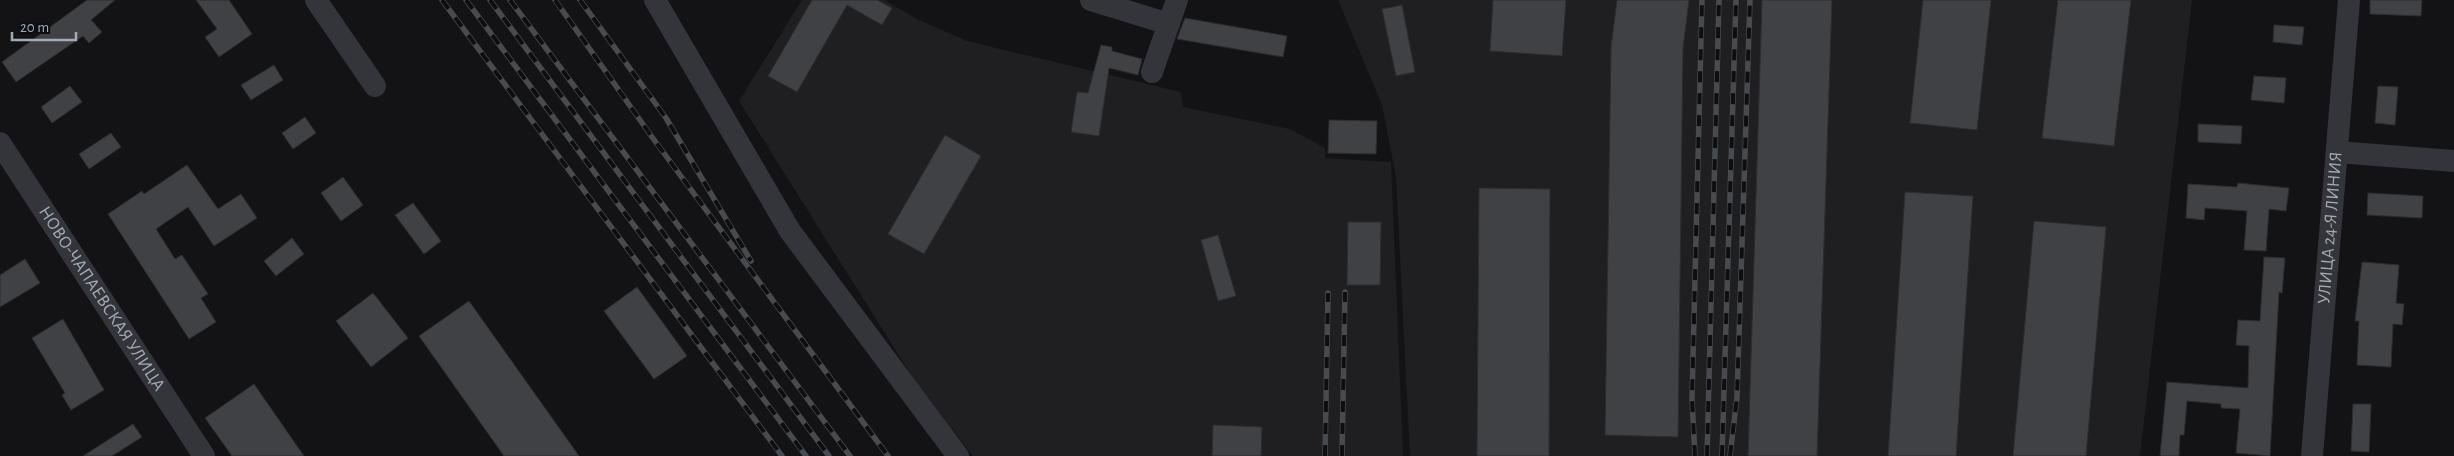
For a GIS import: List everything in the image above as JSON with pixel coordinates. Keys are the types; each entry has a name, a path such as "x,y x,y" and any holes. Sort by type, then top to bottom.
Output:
{"street":[{"path":"316,0 375,86"},
{"path":"655,0 790,231 958,456"},
{"path":"1091,0 1169,24"},
{"path":"1152,72 1177,0"},
{"name":"УЛИЦА 24-Я ЛИНИЯ","path":"2312,456 2349,0"},
{"name":"НОВО-ЧАПАЕВСКАЯ УЛИЦА","path":"0,143 204,456"},
{"path":"2337,152 2454,161"}],"shaded area":[{"path":"802,0 884,0 919,20 967,41 1181,92 1183,107 1290,129 1325,148 1325,158 1391,162 1403,456 973,456 913,378 739,101"},
{"path":"1338,0 2192,0 2140,456 1410,456 1396,177 1382,105"}],"building":[{"path":"87,0 115,0 91,20 102,32 89,43 83,36 16,82 2,62"},
{"path":"196,0 229,0 252,34 219,57 205,37 217,29"},
{"path":"812,0 877,0 892,8 882,25 847,5 797,92 768,76"},
{"path":"1493,0 1566,0 1562,56 1490,51"},
{"path":"1617,0 1689,0 1683,48 1678,437 1605,435 1611,47"},
{"path":"1762,0 1832,0 1817,456 1748,456"},
{"path":"1923,0 1991,0 1977,130 1910,123"},
{"path":"2058,0 2131,0 2114,146 2042,138"},
{"path":"2370,0 2422,0 2421,16 2370,14"},
{"path":"1402,5 1415,72 1396,76 1382,9"},
{"path":"1185,18 1287,36 1283,57 1177,39"},
{"path":"2274,25 2304,27 2302,45 2273,42"},
{"path":"1101,45 1112,47 1112,51 1142,59 1138,75 1109,68 1099,136 1071,132 1077,92 1088,93"},
{"path":"274,65 283,80 251,100 241,85"},
{"path":"2254,76 2286,78 2284,103 2251,100"},
{"path":"70,86 82,102 52,123 41,107"},
{"path":"2378,86 2398,87 2395,125 2375,123"},
{"path":"305,117 316,133 293,149 282,133"},
{"path":"1329,120 1377,121 1376,154 1328,153"},
{"path":"2198,124 2242,126 2241,144 2198,142"},
{"path":"111,133 121,147 89,169 79,154"},
{"path":"945,135 981,156 924,254 888,234"},
{"path":"187,165 218,209 241,194 257,218 214,246 188,207 156,229 175,259 182,255 208,294 201,298 216,322 189,339 108,214 142,191 144,194"},
{"path":"343,177 363,205 341,221 321,193"},
{"path":"2238,183 2289,188 2286,211 2269,209 2266,251 2244,250 2247,211 2205,208 2204,220 2186,218 2188,184 2237,187"},
{"path":"1479,188 1550,189 1549,456 1477,456"},
{"path":"1905,192 1973,196 1956,456 1888,456"},
{"path":"2368,193 2423,196 2422,218 2367,215"},
{"path":"413,203 441,241 424,254 395,215"},
{"path":"2034,221 2106,227 2086,456 2013,456"},
{"path":"1348,222 1381,222 1380,285 1347,285"},
{"path":"1218,235 1236,296 1218,301 1201,240"},
{"path":"292,238 304,254 276,276 264,261"},
{"path":"2264,257 2285,258 2282,293 2279,292 2270,456 2236,453 2240,409 2221,408 2221,404 2187,401 2184,435 2180,435 2179,456 2160,456 2167,382 2248,388 2249,346 2236,345 2238,320 2260,321"},
{"path":"25,259 40,283 0,307 0,275"},
{"path":"2362,262 2399,265 2396,303 2404,304 2402,325 2393,324 2391,367 2357,365 2359,321 2355,321"},
{"path":"637,287 687,356 654,379 604,311"},
{"path":"373,293 408,338 371,367 336,321"},
{"path":"469,301 579,456 504,456 419,336"},
{"path":"63,319 104,390 71,410 62,395 65,393 32,338"},
{"path":"254,384 304,456 232,456 205,418"},
{"path":"2353,404 2371,404 2369,452 2351,451"},
{"path":"133,424 142,437 112,456 83,456"},
{"path":"1213,425 1262,427 1261,456 1212,456"}],"railway":[{"path":"442,0 782,456"},
{"path":"466,0 806,456"},
{"path":"490,0 829,456"},
{"path":"510,0 850,456"},
{"path":"555,0 652,137 888,456"},
{"path":"580,0 666,118 751,261"},
{"path":"1695,456 1692,399 1702,0"},
{"path":"1707,456 1719,0"},
{"path":"1722,456 1736,0"},
{"path":"1730,456 1737,397 1750,0"},
{"path":"1342,456 1345,292"},
{"path":"1325,456 1328,293"}]}
